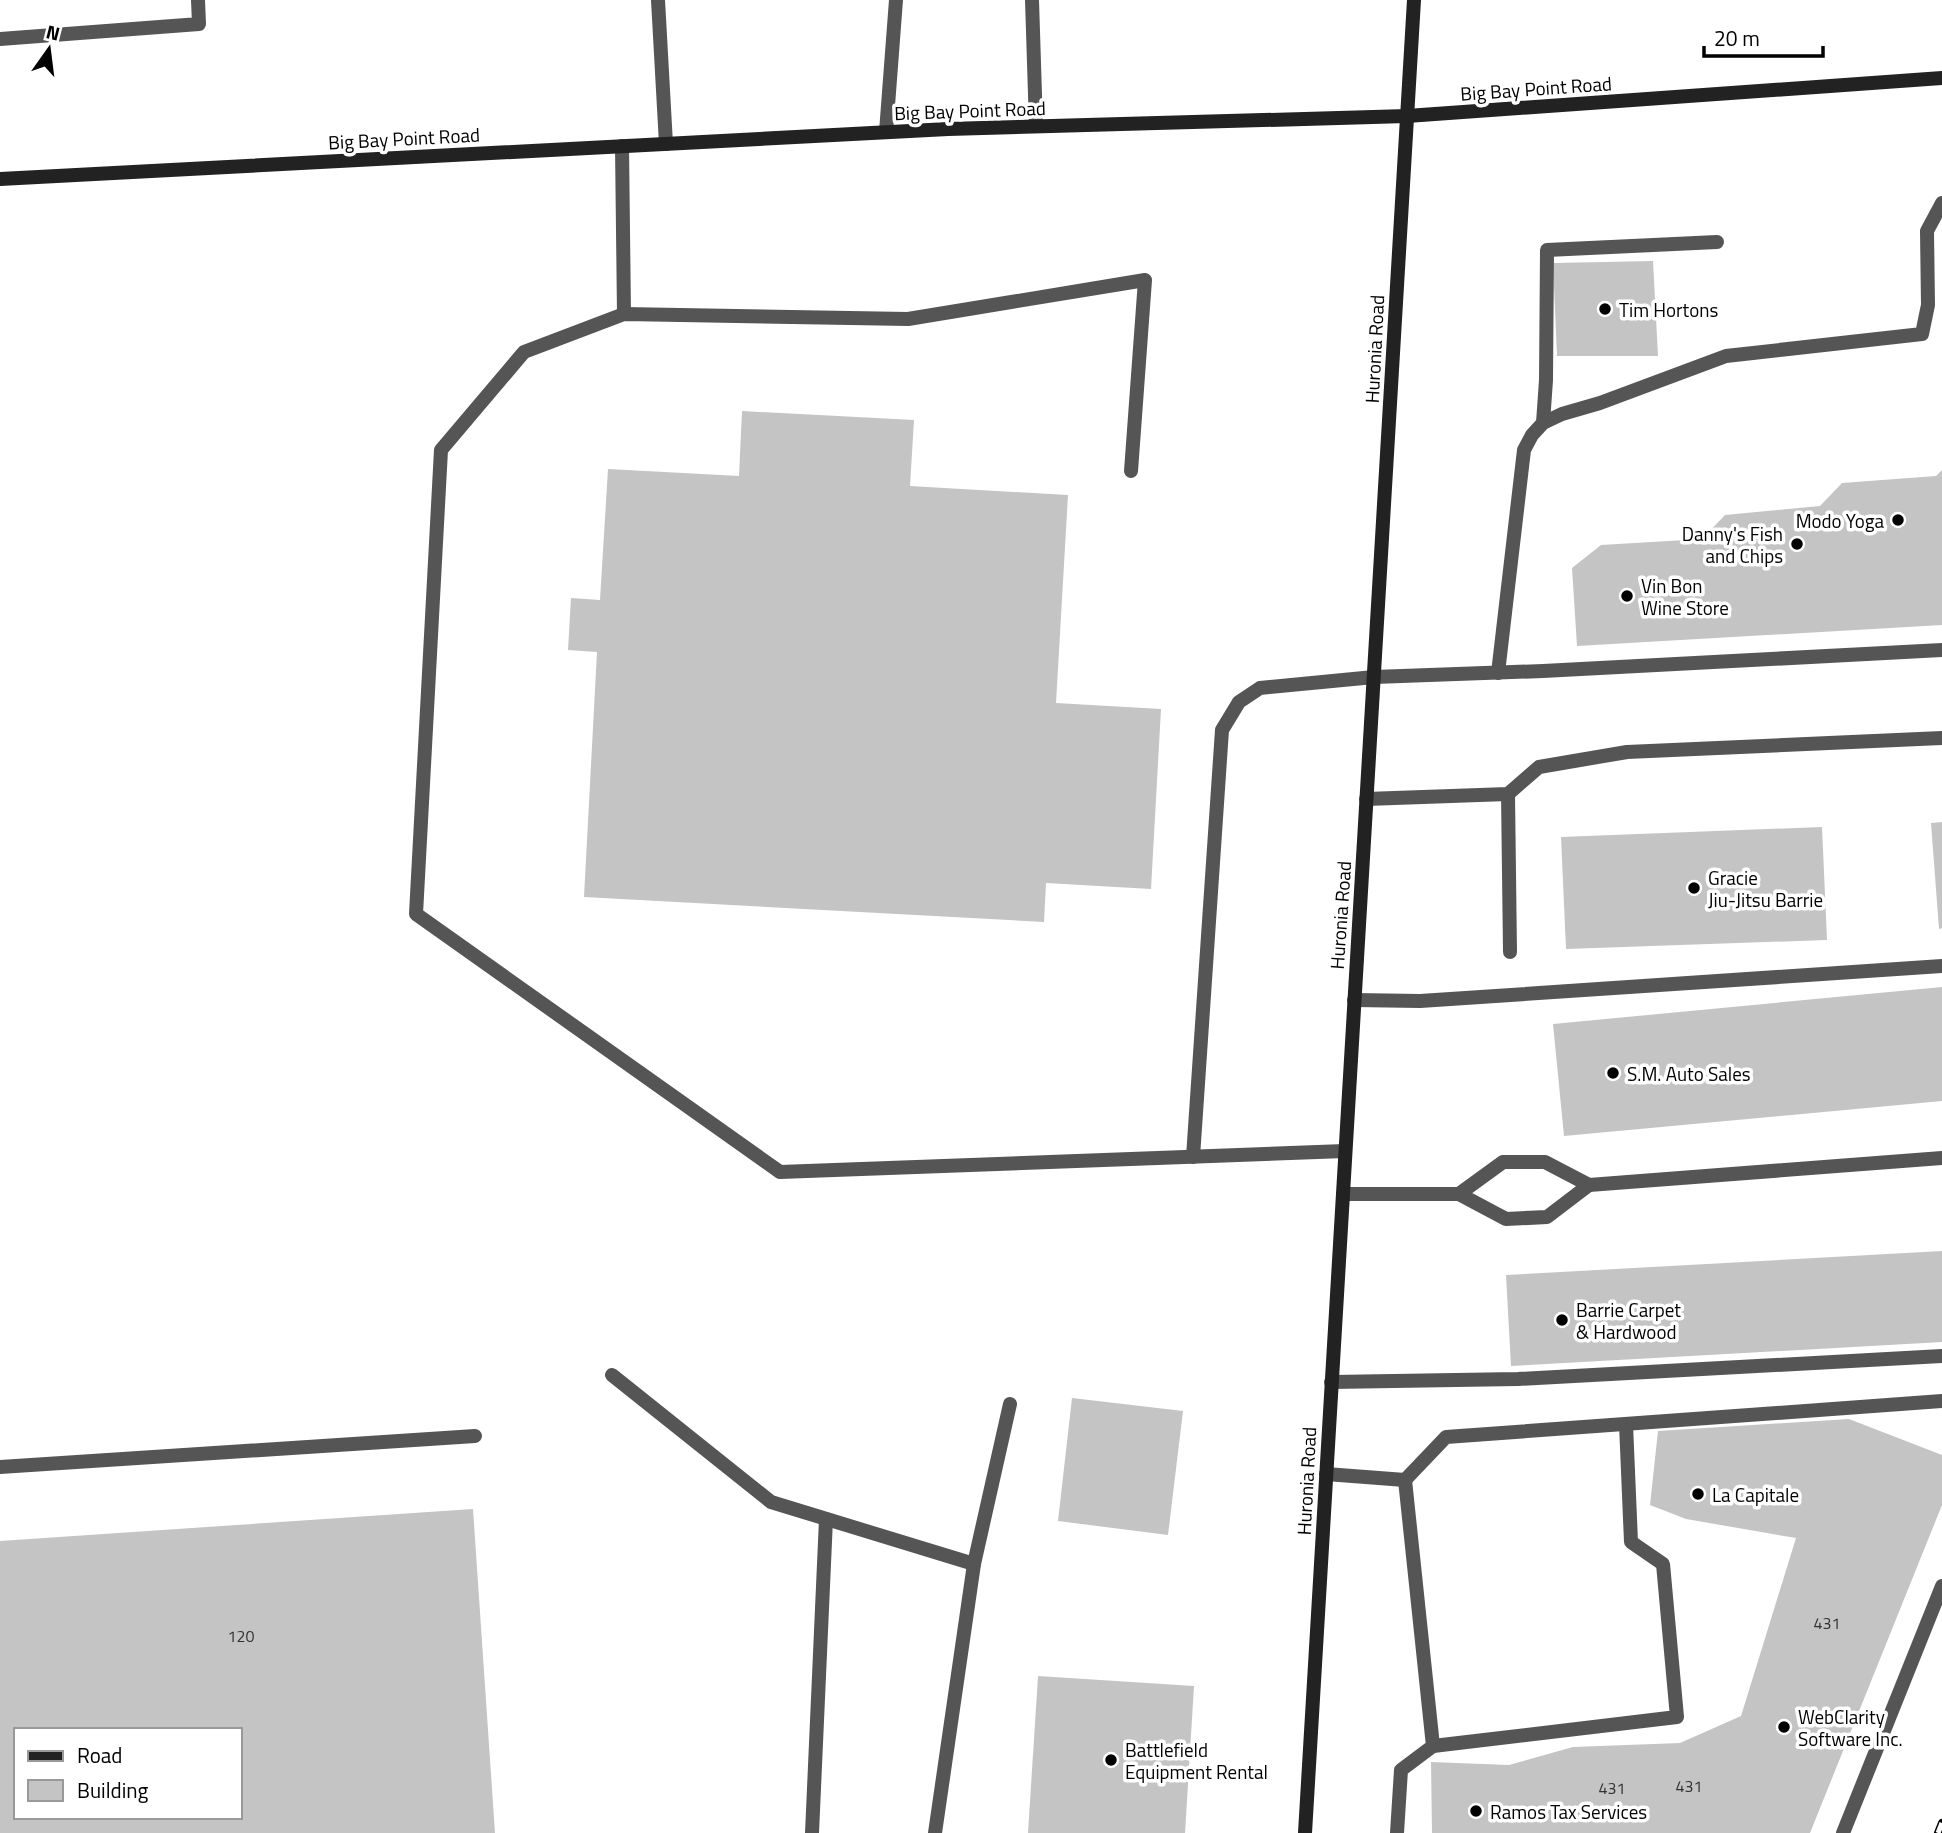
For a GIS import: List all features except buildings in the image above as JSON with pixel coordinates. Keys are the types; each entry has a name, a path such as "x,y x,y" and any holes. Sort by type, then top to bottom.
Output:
{"street":[{"name":"Huronia Road","path":"1304,1833 1414,0"},
{"name":"Big Bay Point Road","path":"0,179 886,132 1407,116 1942,78"}],"lane":[{"path":"0,39 199,24 198,0"},
{"path":"658,0 666,144"},
{"path":"886,132 895,0"},
{"path":"1032,0 1036,126"},
{"path":"622,146 624,314"},
{"path":"1498,673 1524,450 1543,423 1726,356 1922,334 1928,305 1927,231 1942,204"},
{"path":"1543,423 1547,250 1717,242"},
{"path":"1131,471 1145,280 908,319 624,314 524,352 441,450 416,914 780,1172 1345,1151"},
{"path":"1193,1157 1222,730 1239,702 1260,688 1374,677 1942,650"},
{"path":"1366,799 1508,794 1539,767 1627,752 1942,738"},
{"path":"1508,794 1510,953"},
{"path":"1354,1000 1420,1001 1942,966"},
{"path":"1459,1194 1503,1162 1545,1162 1588,1185 1942,1158"},
{"path":"1343,1194 1459,1194 1506,1219 1547,1217 1588,1185"},
{"path":"1331,1382 1518,1379 1942,1356"},
{"path":"611,1375 771,1502 974,1564"},
{"path":"1433,1746 1405,1480 1446,1437 1942,1401"},
{"path":"935,1833 974,1564 1010,1404"},
{"path":"1397,1833 1401,1770 1433,1746 1677,1717 1663,1564 1631,1542 1626,1424"},
{"path":"0,1467 475,1436"},
{"path":"1326,1474 1405,1480"},
{"path":"812,1833 826,1519"},
{"path":"1843,1833 1942,1586"}],"railway":[{"path":"1938,1833 1942,1823"}],"place":[{"name":"Tim Hortons","path":"1605,309"},
{"name":"Modo Yoga","path":"1898,520"},
{"name":"Danny's Fish and Chips","path":"1797,544"},
{"name":"Vin Bon Wine Store","path":"1627,596"},
{"name":"Gracie Jiu-Jitsu Barrie","path":"1694,888"},
{"name":"S.M. Auto Sales","path":"1613,1073"},
{"name":"Barrie Carpet & Hardwood","path":"1562,1320"},
{"name":"La Capitale","path":"1698,1494"},
{"name":"WebClarity Software Inc.","path":"1784,1727"},
{"name":"Battlefield Equipment Rental","path":"1111,1760"},
{"name":"Ramos Tax Services","path":"1476,1811"}]}
